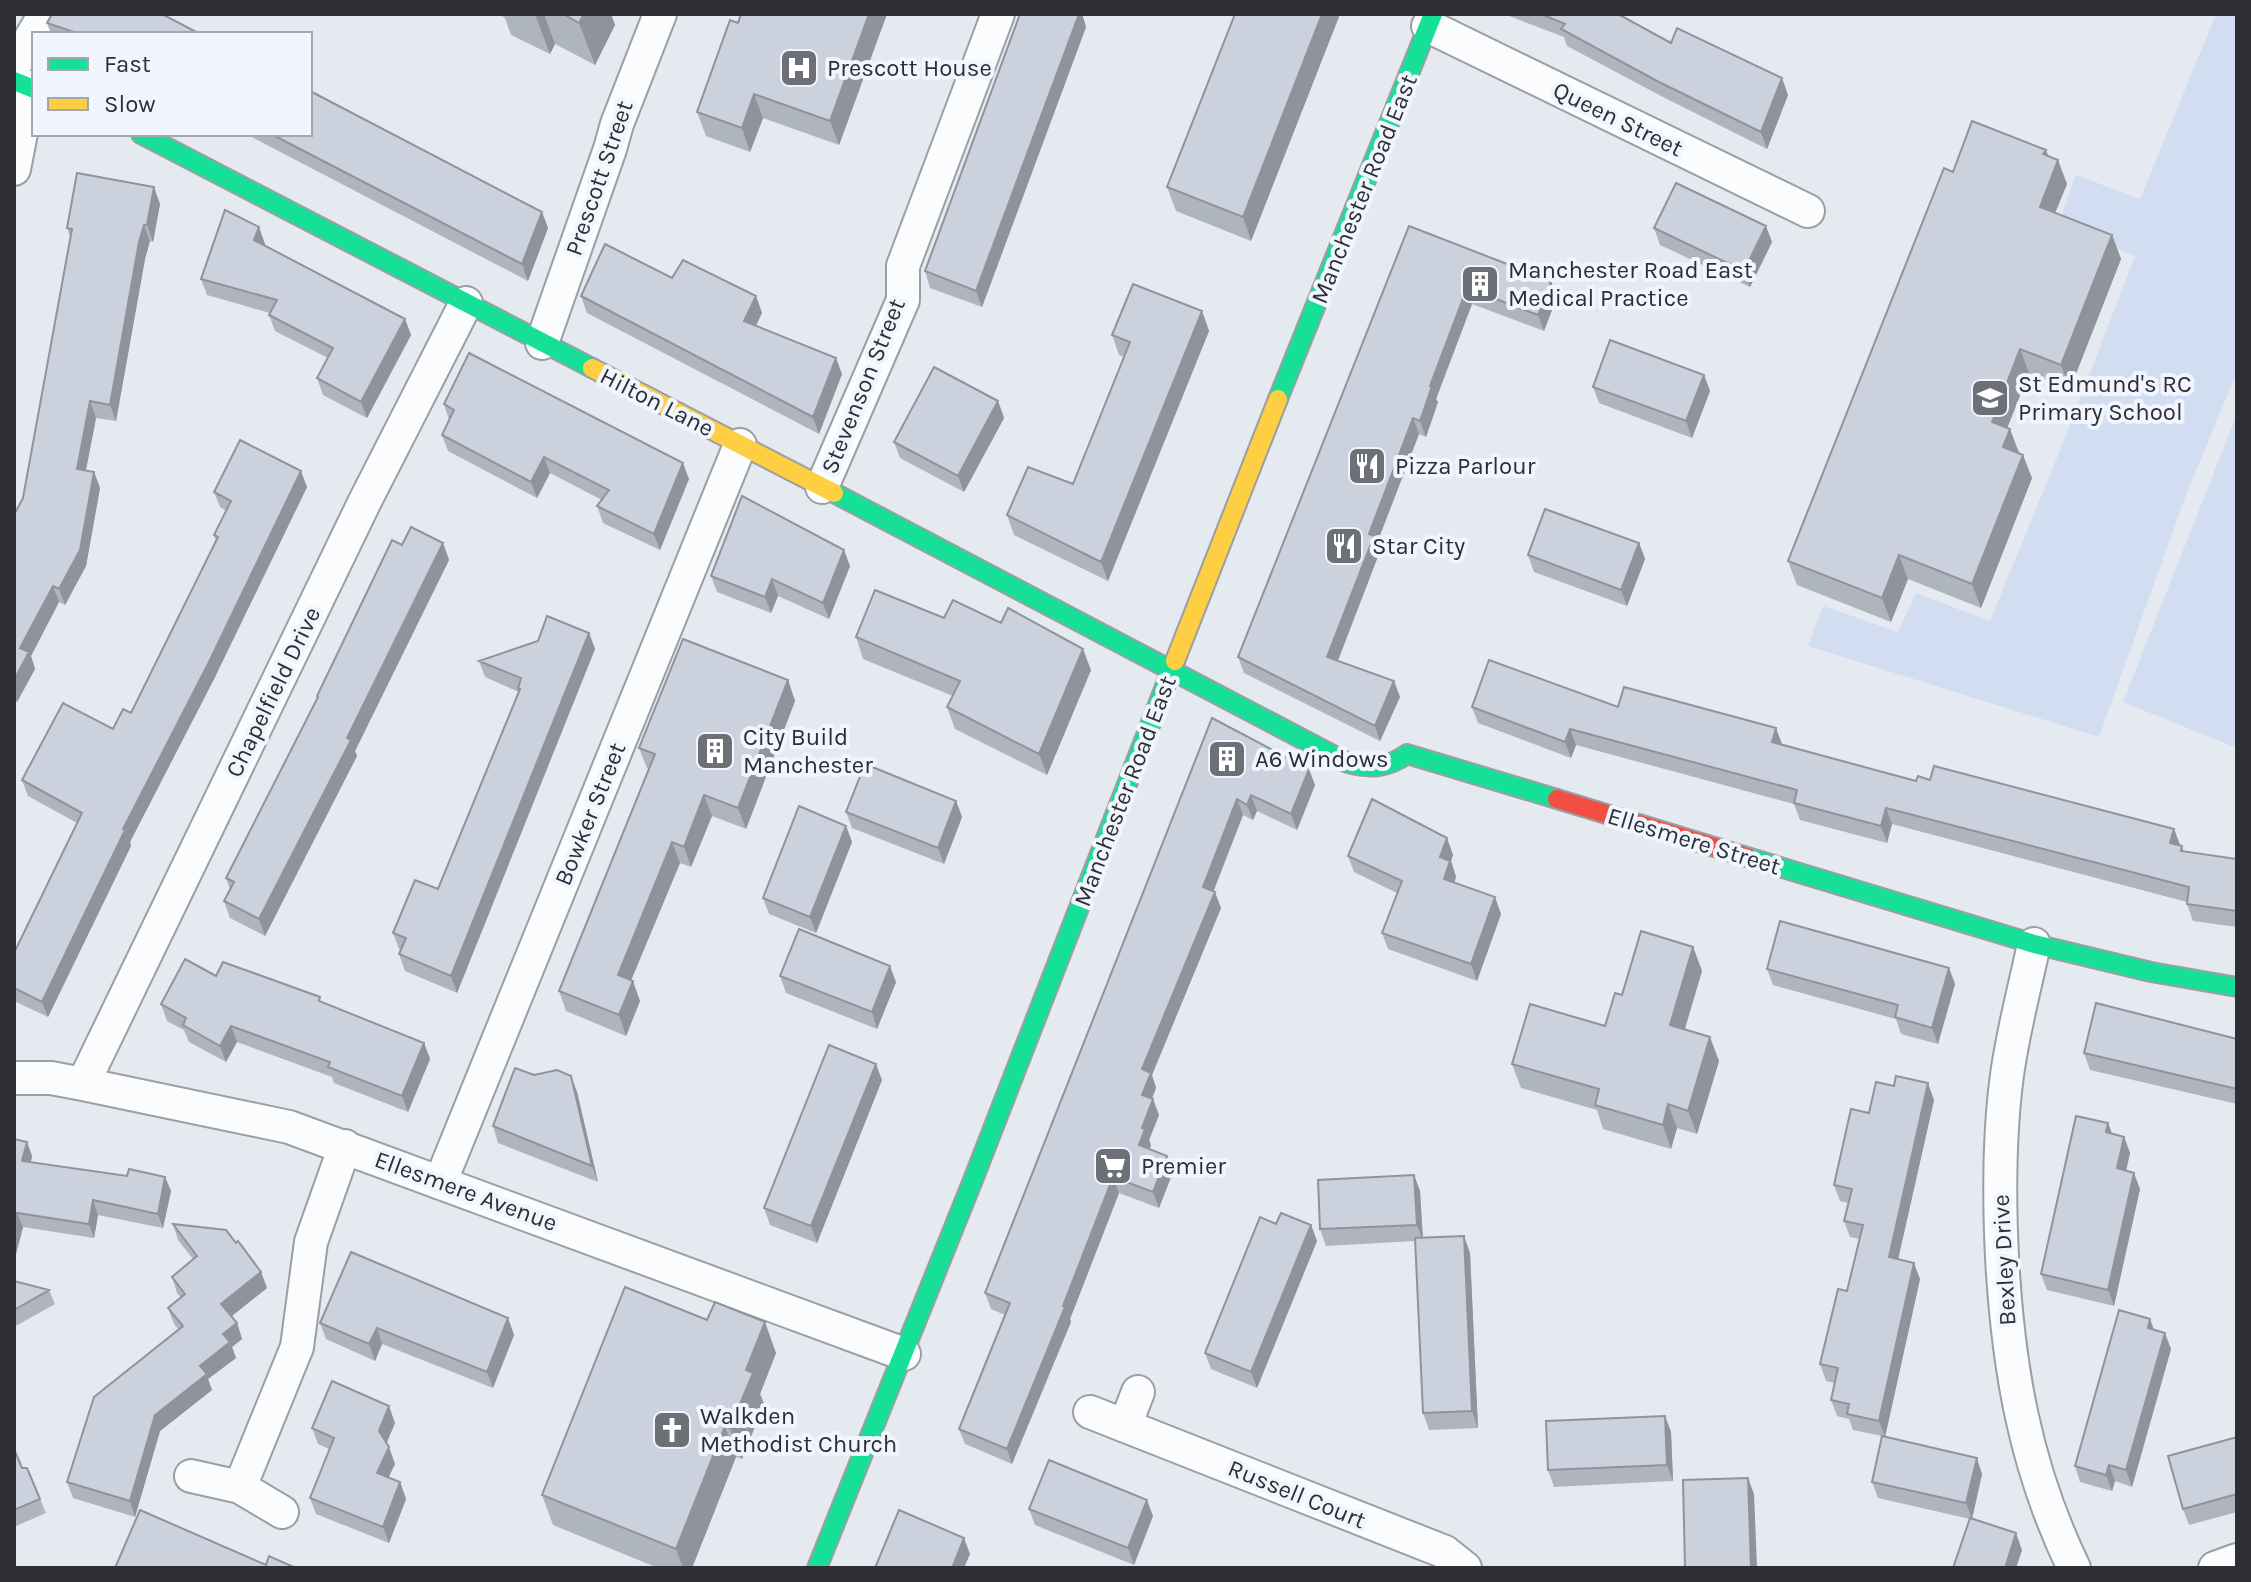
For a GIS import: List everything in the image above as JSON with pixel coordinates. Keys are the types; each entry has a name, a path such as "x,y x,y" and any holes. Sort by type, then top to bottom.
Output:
{"street":[{"name":"Prescott Street","path":"542,343 617,124 660,14"},
{"name":"Stevenson Street","path":"822,487 903,300 903,266 998,14"},
{"name":"Queen Street","path":"1431,20 1808,211"},
{"name":"Manchester Road East","path":"817,1568 1017,1072 1172,670 1431,20"},
{"path":"14,169 23,81 32,54"},
{"name":"Hilton Lane","path":"145,136 1172,670"},
{"name":"Chapelfield Drive","path":"83,1084 365,501 466,303"},
{"name":"Bowker Street","path":"440,1183 740,445"},
{"name":"Ellesmere Street","path":"1172,670 1348,763 1365,768 1384,768 1407,754 2034,944 2151,972 2237,987"},
{"name":"Bexley Drive","path":"2034,944 2007,1073 2000,1141 2003,1283 2009,1352 2021,1423 2039,1485 2074,1568"},
{"name":"Ellesmere Avenue","path":"14,1078 51,1078 289,1127 904,1354"},
{"path":"240,1487 297,1347 311,1242 345,1146"},
{"path":"1125,1426 1138,1392"},
{"name":"Russell Court","path":"1090,1412 1445,1552 1465,1568"},
{"path":"191,1476 240,1487 282,1512"},
{"path":"2215,1568 2237,1560"}],"shaded area":[{"path":"2216,14 2237,14 2237,372 2186,495 2099,737 1808,646 1823,606 1898,632 1916,593 1990,621 2135,256 2058,224 2076,175 2140,199"},
{"path":"2237,414 2237,748 2123,702"}],"building":[{"path":"52,14 162,14 196,32 74,32 47,23"},
{"path":"563,14 584,14 579,23"},
{"name":"Prescott House","path":"741,14 869,14 830,121 754,94 742,128 697,112 730,20 738,23"},
{"path":"1020,14 1079,14 976,291 925,271"},
{"path":"1235,14 1322,14 1243,217 1167,187"},
{"path":"1541,14 1618,14 1671,43 1677,28 1782,78 1761,132 1657,81 1561,29 1565,24"},
{"path":"312,92 542,212 522,264 275,136 312,136"},
{"path":"1972,121 2046,150 2043,154 2058,160 2040,207 2112,235 2061,365 2020,349 1992,422 2010,429 2003,447 2023,455 1972,584 1899,555 1882,598 1788,561 1944,168 1953,172"},
{"path":"77,173 154,187 147,225 144,225 139,242 110,405 90,401 77,469 94,472 80,550 59,589 53,586 20,648 29,652 14,680 14,515 23,498 72,229 67,228"},
{"path":"1676,183 1766,226 1744,271 1654,228"},
{"path":"225,210 259,227 254,240 405,319 361,402 317,378 333,348 269,315 277,300 201,279"},
{"path":"1409,226 1551,281 1538,315 1467,288 1420,421 1413,418 1369,534 1374,536 1327,657 1394,681 1375,726 1238,657"},
{"path":"605,244 672,278 683,260 756,296 744,321 836,358 813,417 581,296"},
{"path":"1133,284 1202,311 1101,562 1007,515 1028,467 1073,484 1130,342 1112,335"},
{"path":"1610,340 1704,375 1686,421 1593,387"},
{"path":"469,353 683,463 654,534 597,506 609,490 544,457 531,482 442,435 454,410 444,404"},
{"path":"934,367 998,401 958,476 894,442"},
{"path":"240,440 301,471 208,664 123,829 42,1002 14,988 14,953 82,813 22,780 63,703 113,729 123,709 131,713 218,537 214,535 231,501 214,492"},
{"path":"742,496 844,550 823,603 772,579 765,597 711,576"},
{"path":"1545,509 1639,543 1621,590 1528,555"},
{"path":"411,527 443,543 347,738 351,740 259,919 224,901 234,882 226,878 318,697 392,540 402,545"},
{"path":"875,590 944,618 953,600 1001,623 1008,608 1083,649 1039,754 947,707 960,681 856,637"},
{"path":"547,616 589,633 451,976 399,954 406,938 393,933 415,880 438,889 520,689 521,678 479,661 538,641"},
{"path":"683,639 788,680 738,808 704,795 684,847 672,842 618,975 633,981 619,1015 559,991 655,754 639,748"},
{"path":"1489,660 1618,707 1624,687 1776,728 1772,742 1916,781 1918,776 1930,780 1934,766 2174,829 2170,843 2182,846 2181,851 2237,859 2237,911 2187,904 2189,887 1886,808 1881,826 1794,803 1797,790 1570,729 1565,742 1472,707"},
{"path":"1212,718 1309,769 1291,814 1251,795 1247,805 1237,799 1203,887 1215,892 1142,1069 1151,1073 1142,1095 1153,1099 1139,1145 1167,1156 1153,1192 1113,1177 1065,1307 1007,1449 959,1429 1010,1303 985,1293"},
{"path":"865,764 956,801 938,848 846,812"},
{"path":"1372,799 1447,838 1440,857 1450,861 1444,879 1495,897 1471,964 1382,933 1402,881 1348,856"},
{"path":"799,806 846,826 810,917 763,898"},
{"path":"1780,921 1949,968 1932,1028 1895,1017 1898,1005 1767,969"},
{"path":"799,929 890,966 872,1012 780,976"},
{"path":"1641,931 1693,947 1670,1025 1710,1037 1688,1111 1668,1104 1663,1125 1595,1105 1599,1089 1512,1064 1530,1004 1605,1026 1615,993 1622,995"},
{"path":"185,959 216,976 223,962 320,997 319,1001 424,1043 402,1096 328,1067 330,1062 231,1026 220,1046 183,1025 186,1018 161,1004"},
{"path":"2096,1003 2237,1039 2237,1089 2084,1053"},
{"path":"829,1045 876,1064 811,1226 764,1208"},
{"path":"515,1068 534,1075 557,1070 571,1076 592,1166 493,1126"},
{"path":"1896,1076 1928,1083 1889,1257 1914,1263 1879,1421 1847,1414 1849,1404 1831,1400 1838,1368 1820,1364 1838,1289 1847,1291 1863,1225 1844,1221 1852,1189 1834,1185 1851,1109 1869,1113 1876,1082 1894,1086"},
{"path":"2076,1116 2108,1123 2106,1132 2124,1137 2117,1168 2134,1173 2108,1290 2041,1274"},
{"path":"14,1139 27,1142 22,1161 127,1176 129,1169 165,1177 158,1214 93,1200 89,1224 17,1213 14,1227"},
{"path":"1414,1175 1417,1225 1320,1229 1318,1180"},
{"path":"1281,1213 1311,1225 1251,1372 1205,1353 1260,1217 1276,1224"},
{"path":"173,1224 226,1230 261,1272 221,1304 237,1323 223,1334 230,1342 200,1366 207,1374 155,1415 130,1501 67,1482 94,1397 183,1326 168,1308 185,1294 172,1277 197,1256"},
{"path":"1464,1236 1472,1411 1423,1413 1415,1238"},
{"path":"351,1252 508,1318 487,1372 377,1328 369,1344 320,1323"},
{"path":"14,1281 49,1290 14,1310"},
{"name":"Walkden Methodist Church","path":"625,1287 707,1320 715,1302 765,1322 746,1370 753,1373 730,1428 725,1426 676,1549 542,1495"},
{"path":"2119,1310 2150,1319 2148,1328 2165,1333 2126,1470 2109,1465 2106,1475 2075,1466"},
{"path":"332,1381 389,1406 379,1431 389,1447 377,1473 400,1482 383,1527 310,1498 334,1438 312,1428"},
{"path":"1665,1416 1667,1465 1548,1470 1546,1421"},
{"path":"1882,1436 1977,1458 1966,1503 1872,1482"},
{"path":"2237,1437 2237,1494 2183,1509 2168,1456"},
{"path":"14,1449 22,1468 27,1468 40,1499 14,1510"},
{"path":"1049,1460 1147,1500 1128,1548 1029,1509"},
{"path":"1748,1478 1751,1568 1685,1568 1683,1480"},
{"path":"140,1510 266,1565 269,1556 296,1568 115,1568"},
{"path":"899,1510 964,1538 952,1568 875,1568"},
{"path":"1970,1518 2016,1533 2005,1568 1953,1568"}],"traffic: fast":[{"path":"1278,399 1433,14"},
{"path":"14,81 32,88"},
{"path":"145,136 592,368"},
{"path":"834,493 1348,763 1379,766 1407,754 1557,799"},
{"path":"817,1568 973,1180 1175,661"},
{"path":"1747,857 2034,944 2151,972 2237,987"}],"traffic: slow":[{"path":"592,368 834,493"},
{"path":"1175,661 1278,399"}],"traffic: jam":[{"path":"1557,799 1747,857"}],"place":[{"name":"Prescott House","path":"799,68"},
{"name":"Manchester Road East Medical Practice","path":"1480,284"},
{"name":"St Edmund's RC Primary School","path":"1990,398"},
{"name":"Pizza Parlour","path":"1367,466"},
{"name":"Star City","path":"1344,546"},
{"name":"City Build Manchester","path":"715,751"},
{"name":"A6 Windows","path":"1227,759"},
{"name":"Premier","path":"1113,1166"},
{"name":"Walkden Methodist Church","path":"672,1430"}]}
